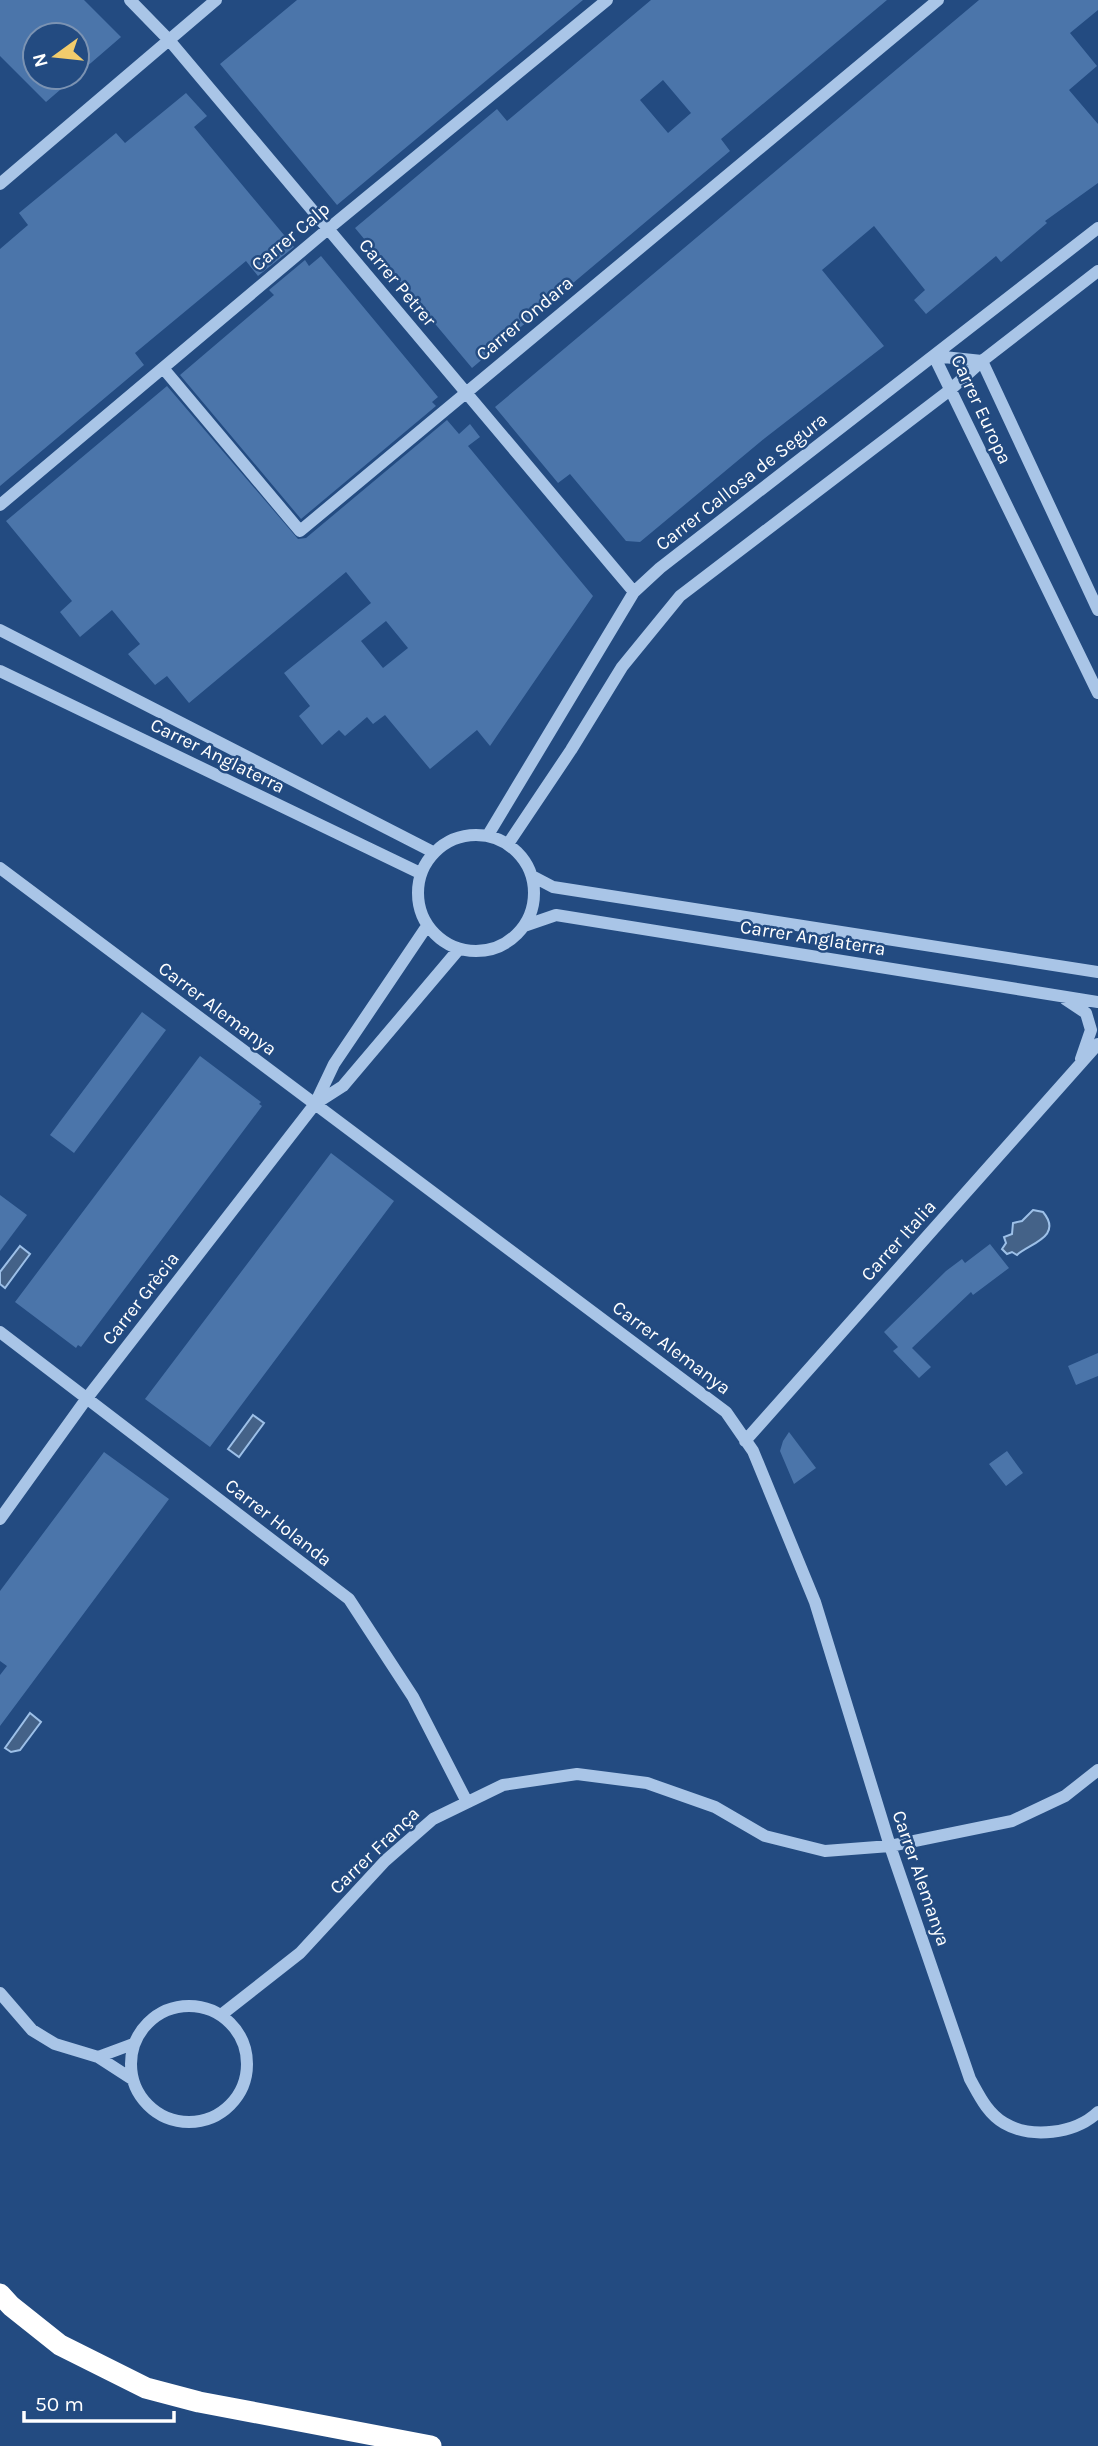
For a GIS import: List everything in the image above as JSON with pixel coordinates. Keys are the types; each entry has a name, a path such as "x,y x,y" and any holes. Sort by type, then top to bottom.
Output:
{"highway":[{"path":"0,2294 60,2344 146,2388 223,2407 431,2446"}],"street":[{"name":"Carrer Petrer","path":"131,0 169,40 634,592"},
{"path":"0,184 216,0"},
{"name":"Carrer Calp","path":"0,505 328,229 607,0"},
{"name":"Carrer Ondara","path":"163,368 300,531 938,0"},
{"name":"Carrer Callosa de Segura","path":"488,835 634,592 660,568 1098,228"},
{"path":"508,844 622,667 680,596 950,390 982,361 1098,271"},
{"name":"Carrer Europa","path":"934,356 982,361 1098,610"},
{"name":"Carrer Europa","path":"934,356 1098,693"},
{"path":"0,630 433,852"},
{"name":"Carrer Anglaterra","path":"0,671 420,873"},
{"path":"488,835 508,844 523,857 532,876 532,910 524,926 500,946 474,952 444,942 427,926 419,908 417,890 420,873 433,852 457,837 488,835"},
{"name":"Carrer Alemanya","path":"0,868 726,1412 753,1451 815,1602 890,1846 970,2079 985,2106 1004,2123 1035,2133 1061,2130 1093,2117 1098,2112"},
{"name":"Carrer Anglaterra","path":"532,876 554,887 1098,972"},
{"name":"Carrer Anglaterra","path":"524,926 556,915 1098,1002"},
{"name":"Carrer Grècia","path":"0,1519 87,1398 315,1104 334,1065 427,926"},
{"name":"Carrer Grècia","path":"315,1104 344,1086 459,949"},
{"name":"Carrer Italia","path":"1060,996 1086,1013 1091,1030 1079,1066"},
{"name":"Carrer Italia","path":"745,1441 1098,1044"},
{"name":"Carrer Holanda","path":"0,1332 349,1600 413,1697 467,1802"},
{"name":"Carrer França","path":"222,2015 300,1953 384,1861 433,1819 503,1785 577,1774 648,1783 715,1807 765,1836 825,1851 890,1846 1012,1821 1065,1796 1098,1770"},
{"path":"0,1993 32,2030 55,2044 97,2057 132,2079"},
{"path":"188,2005 206,2007 222,2015 235,2028 244,2044 247,2063 245,2081 236,2098 223,2112 206,2120 187,2123 169,2119 153,2110 140,2096 132,2079 130,2061 133,2044 142,2028 154,2016 170,2008 188,2005"},
{"path":"97,2057 133,2044"}],"water":[{"path":"1033,1210 1043,1212 1048,1221 1047,1234 1017,1255 1012,1252 1007,1254 1002,1249 1006,1243 1004,1237 1012,1234 1013,1223 1022,1221"},
{"path":"20,1246 30,1254 5,1288 0,1284 0,1272"},
{"path":"253,1415 264,1423 239,1457 228,1449"},
{"path":"30,1713 41,1722 20,1750 11,1752 5,1748"}],"building":[{"path":"0,0 84,0 121,37 91,63 91,21 21,21 21,77 0,56"},
{"path":"297,0 583,0 337,205 220,64"},
{"path":"651,0 887,0 721,139 730,151 472,368 355,228 497,109 507,121","holes":["663,80 691,113 668,133 640,100"]},
{"path":"979,0 1098,0 1098,10 1070,33 1097,66 1069,90 1098,124 1098,183 1045,221 1047,223 1001,262 996,256 926,314 914,300 925,290 874,226 822,270 884,346 765,438 640,542 626,541 570,474 558,483 495,407"},
{"path":"35,91 59,91 46,102"},
{"path":"186,93 207,116 194,127 294,247 258,276 246,261 135,353 144,365 0,486 0,249 28,225 19,213 116,133 125,143"},
{"path":"321,256 438,397 432,402 436,406 301,519 180,375 274,295 269,290 305,260 309,266"},
{"path":"167,386 298,539 306,538 447,420 459,434 470,424 480,437 468,446 593,596 490,746 477,730 430,769 385,715 373,724 367,717 345,736 339,730 322,745 299,716 310,706 284,673 371,603 346,572 189,703 167,676 155,685 128,654 140,644 112,610 80,637 60,612 72,601 6,521","holes":["386,621 408,648 383,668 361,641"]},
{"path":"142,1012 166,1030 74,1153 50,1135"},
{"path":"200,1056 261,1102 259,1104 262,1106 81,1347 78,1345 76,1348 15,1302"},
{"path":"331,1153 394,1201 210,1447 145,1399"},
{"path":"0,1195 27,1215 0,1251"},
{"path":"990,1244 1009,1268 973,1295 971,1292 912,1348 931,1367 919,1378 893,1351 898,1347 884,1332 946,1271 962,1259 965,1263"},
{"path":"1098,1353 1098,1376 1076,1385 1068,1366"},
{"path":"789,1432 816,1468 794,1484 780,1451"},
{"path":"1007,1451 1023,1473 1006,1486 989,1464"},
{"path":"104,1452 169,1499 0,1726 0,1675 7,1666 0,1661 0,1591"}]}
